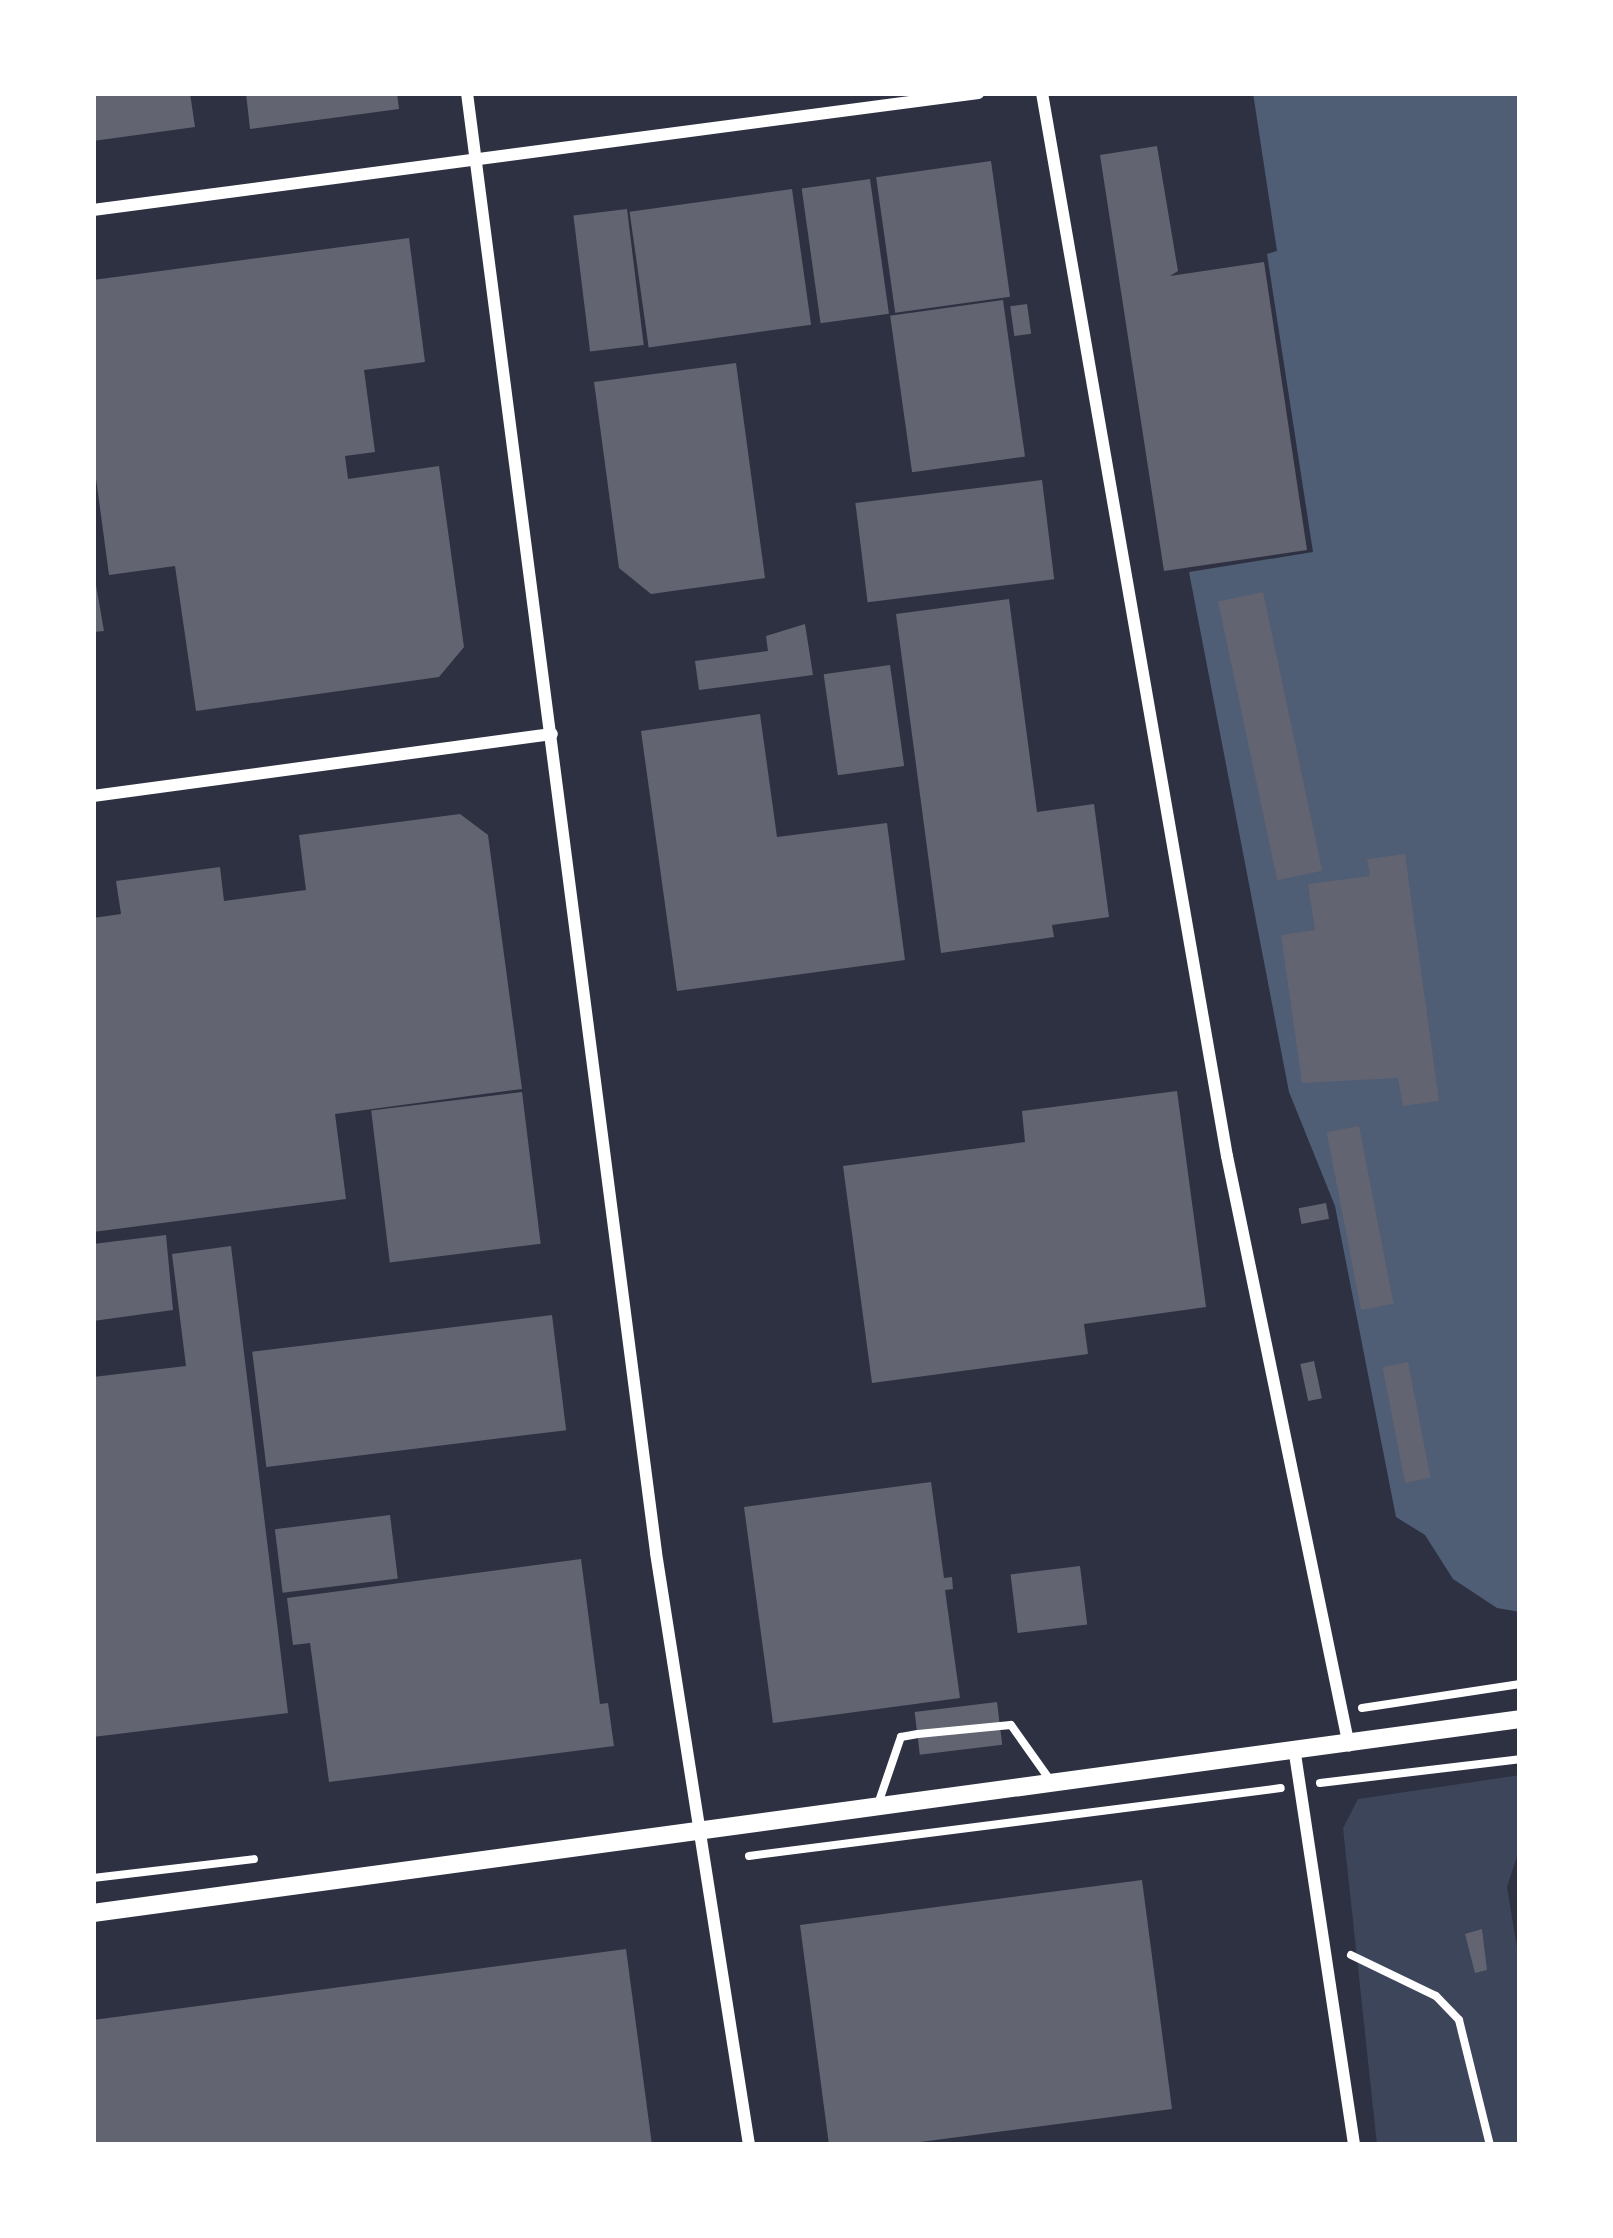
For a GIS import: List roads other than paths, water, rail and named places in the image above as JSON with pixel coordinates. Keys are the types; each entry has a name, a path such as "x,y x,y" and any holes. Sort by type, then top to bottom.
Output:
{"street":[{"path":"467,93 656,1552 704,1833 748,2145"},
{"path":"93,210 978,93"},
{"path":"1042,93 1227,1156 1349,1746"},
{"path":"93,796 552,734"},
{"path":"93,1913 1520,1720"},
{"path":"1295,1754 1354,2145"}],"lane":[{"path":"876,1810 901,1737 918,1734 1011,1725 1055,1786"}]}
